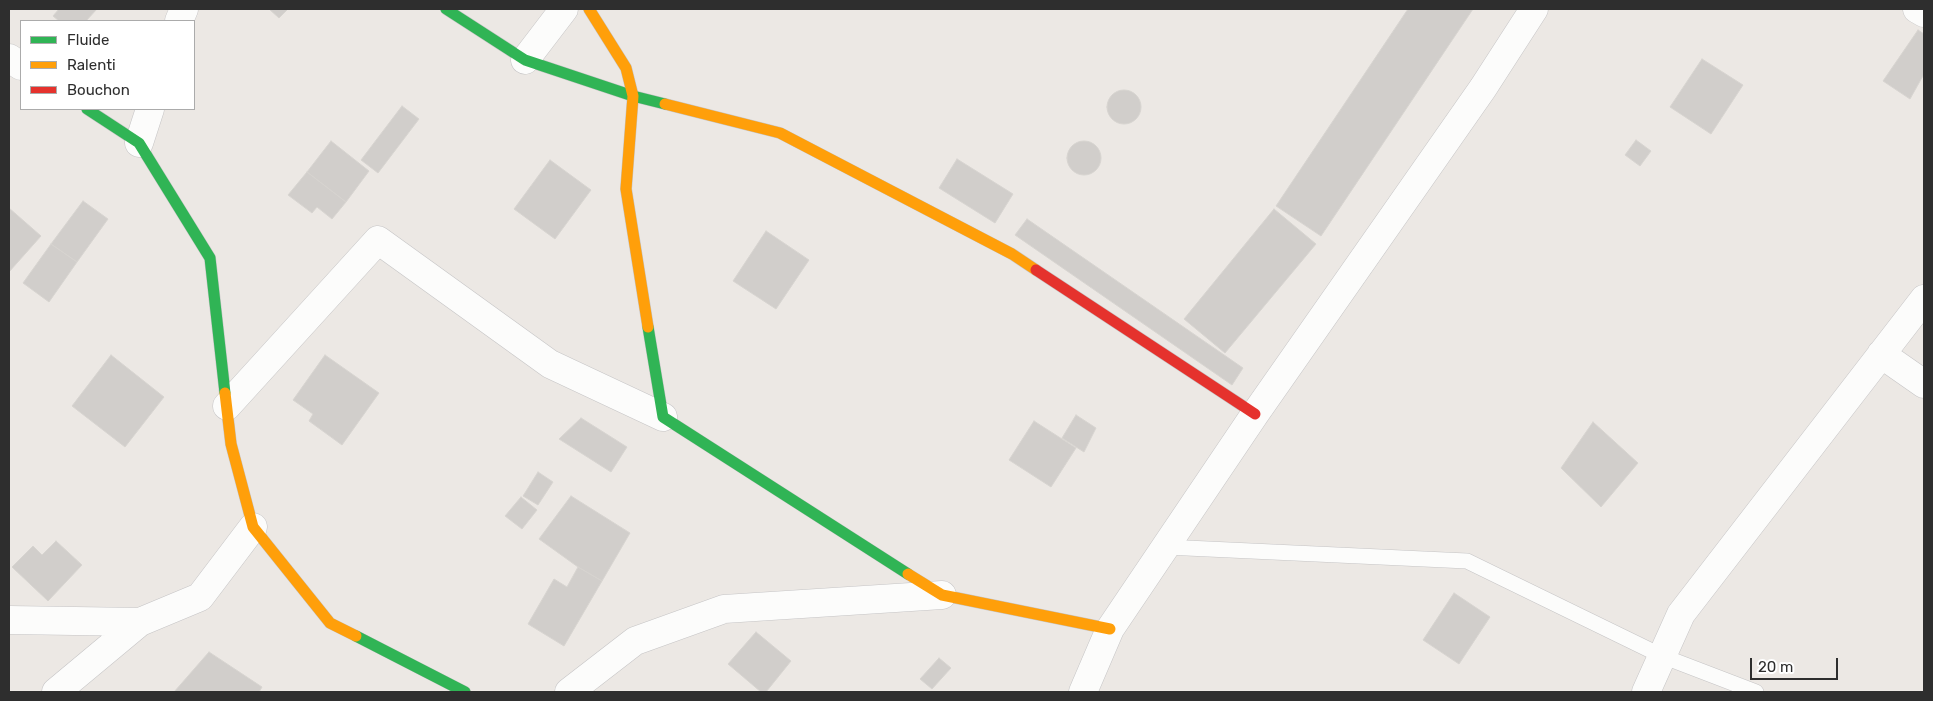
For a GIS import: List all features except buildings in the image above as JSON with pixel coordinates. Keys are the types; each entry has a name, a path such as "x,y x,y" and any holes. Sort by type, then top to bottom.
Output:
{"street":[{"path":"446,9 525,60 633,96 780,133 1012,254 1255,414"},
{"path":"525,60 564,9"},
{"path":"589,9 626,68 633,96 626,189 663,417"},
{"path":"1083,692 1110,629 1255,414 1482,88 1534,9"},
{"path":"1917,9 1924,13"},
{"path":"9,58 20,65"},
{"path":"89,110 139,143 210,258 231,444 253,527 330,623 465,692"},
{"path":"139,143 150,110"},
{"path":"227,406 378,240 550,364 663,417 942,595"},
{"path":"1646,692 1681,614 1924,299"},
{"path":"1881,354 1924,384"},
{"path":"56,692 140,622 200,597 253,527"},
{"path":"569,692 635,641 724,609 942,595 1110,629"},
{"path":"9,620 140,622"}],"lane":[{"path":"1165,547 1467,561 1662,656 1756,692"}],"traffic: fast":[{"path":"446,9 525,60 633,96 665,104"},
{"path":"89,110 139,143 210,258 225,393"},
{"path":"648,327 663,417 908,574"},
{"path":"356,636 465,692"}],"traffic: slow":[{"path":"589,9 626,68 633,96 626,189 648,327"},
{"path":"665,104 780,133 1012,254 1036,270"},
{"path":"225,393 231,444 253,527 330,623 356,636"},
{"path":"908,574 942,595 1110,629"}],"traffic: jam":[{"path":"1036,270 1255,414"}]}
